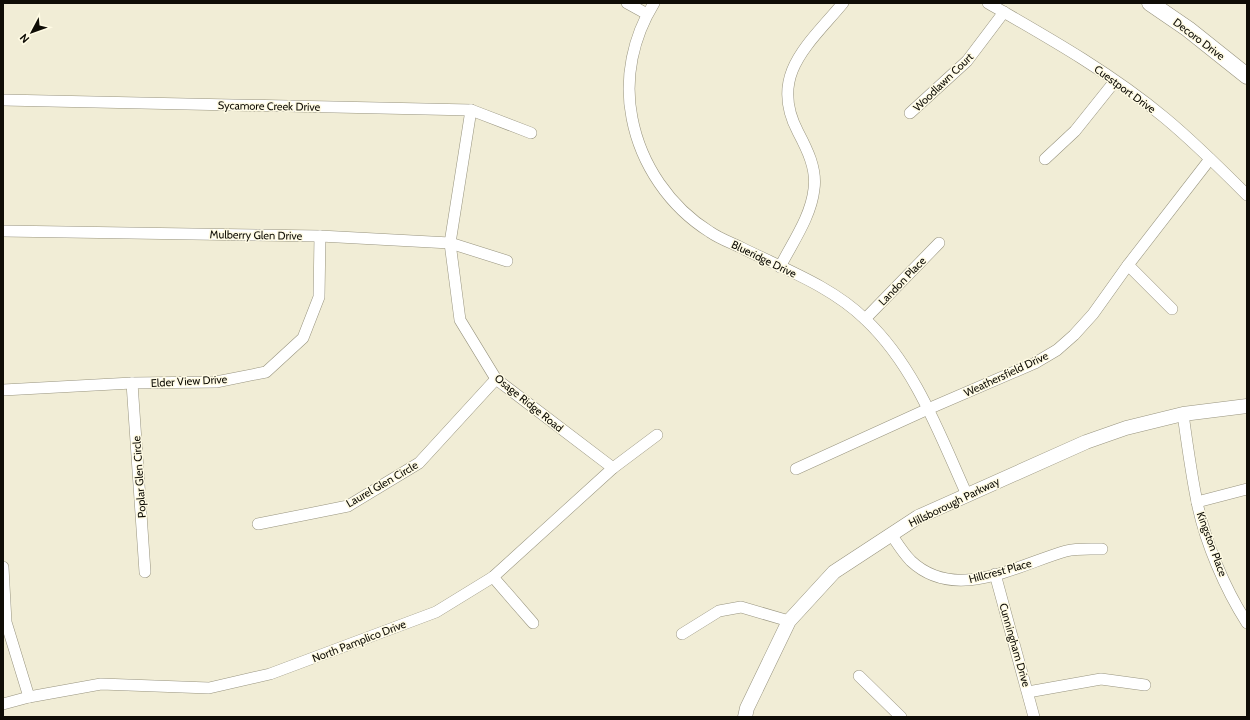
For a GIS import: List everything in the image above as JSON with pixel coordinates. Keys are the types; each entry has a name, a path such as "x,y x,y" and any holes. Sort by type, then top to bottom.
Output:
{"main road":[{"name":"Decoro Drive","path":"1150,3 1188,29 1247,76"}],"street":[{"path":"627,3 647,14"},
{"name":"Blueridge Drive","path":"654,3 639,32 631,64 629,88 634,129 642,155 654,177 670,198 687,215 711,233 818,285 840,298 865,319 907,370 928,409 966,494"},
{"path":"780,267 811,206 815,188 809,152 794,124 788,99 788,80 795,61 843,3"},
{"name":"Cuestport Drive","path":"988,3 1062,46 1115,81 1165,118 1247,195"},
{"name":"Woodlawn Court","path":"910,114 967,62 1004,12"},
{"path":"1045,159 1076,131 1115,81"},
{"name":"Sycamore Creek Drive","path":"3,100 471,110 531,133"},
{"name":"Osage Ridge Road","path":"471,110 450,244 460,320 496,379 613,468"},
{"name":"Weathersfield Drive","path":"796,469 928,409 1035,363 1057,350 1074,335 1093,314 1128,265 1210,159"},
{"name":"Mulberry Glen Drive","path":"3,231 320,236 450,244 507,261"},
{"name":"Elder View Drive","path":"3,390 132,383 216,382 266,372 303,338 319,297 320,236"},
{"name":"Landon Place","path":"865,319 939,243"},
{"path":"1128,265 1172,309"},
{"name":"Laurel Glen Circle","path":"258,524 348,506 419,463 496,379"},
{"name":"Poplar Glen Circle","path":"132,383 145,572"},
{"name":"Hillsborough Parkway","path":"745,717 747,708 789,621 834,572 918,517 966,494 1086,442 1126,428 1183,414 1247,406"},
{"name":"Kingston Place","path":"1183,414 1197,502 1206,535 1234,603 1247,623"},
{"name":"North Pamplico Drive","path":"3,704 29,697 101,684 209,688 270,674 436,612 494,577 613,468 657,435"},
{"path":"1197,502 1247,489"},
{"name":"Hillcrest Place","path":"891,534 911,560 925,571 939,578 953,581 968,581 995,574 1068,551 1102,549"},
{"path":"3,567 6,622 29,697"},
{"name":"Cunningham Drive","path":"995,574 1034,717"},
{"path":"494,577 533,623"},
{"path":"682,634 718,611 741,606 789,621"},
{"path":"859,676 901,717"},
{"path":"1028,692 1101,680 1145,685"}]}
